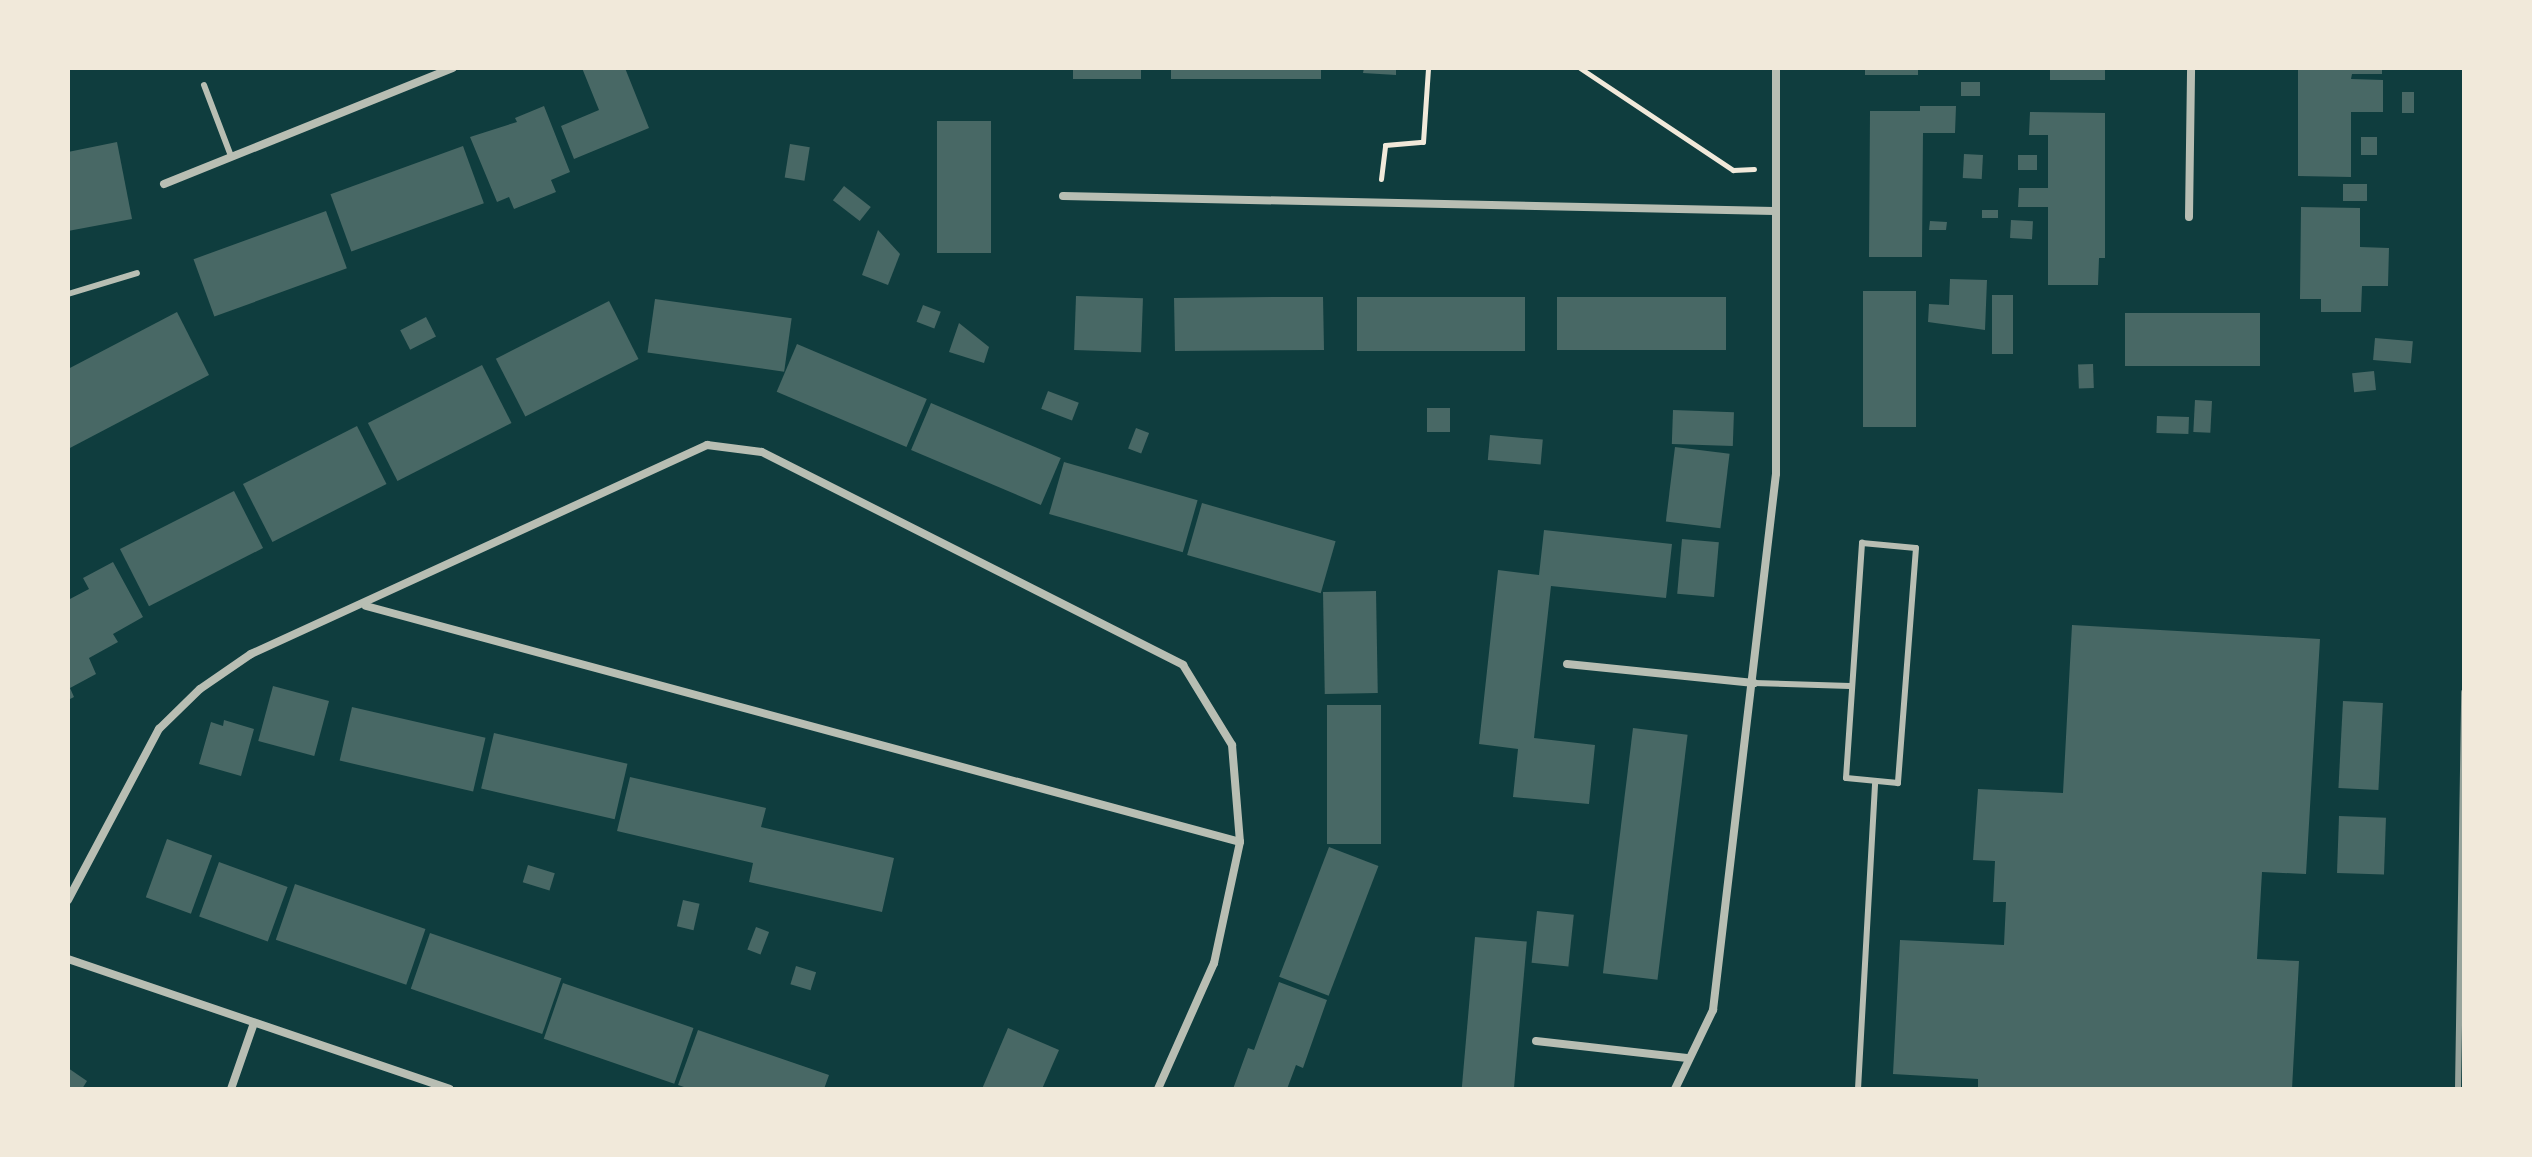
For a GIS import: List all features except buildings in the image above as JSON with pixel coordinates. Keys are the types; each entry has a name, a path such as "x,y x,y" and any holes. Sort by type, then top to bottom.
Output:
{"street":[{"path":"164,184 453,68"},
{"path":"1675,1089 1687,1058 1713,1010 1754,683 1776,474 1776,68"},
{"path":"2189,217 2191,68"},
{"path":"1063,196 1774,211"},
{"path":"68,900 159,729 200,689 251,654 365,605 707,445 762,452 1183,665 1232,745 1240,842 1214,963 1158,1089"},
{"path":"365,605 1240,842"},
{"path":"1567,664 1754,683"},
{"path":"68,959 449,1089"},
{"path":"231,1089 254,1023"},
{"path":"1536,1041 1687,1058"}],"lane":[{"path":"204,85 231,156"},
{"path":"68,294 137,273"},
{"path":"1862,543 1916,548 1898,783 1846,778 1850,686 1862,543"},
{"path":"1754,683 1850,686"},
{"path":"1858,1089 1875,781"}],"path":[{"path":"1379,203 1385,145 1423,142 1428,68"},
{"path":"1580,68 1733,170 1775,168"}],"railway":[{"path":"2458,1089 2464,692"}]}
